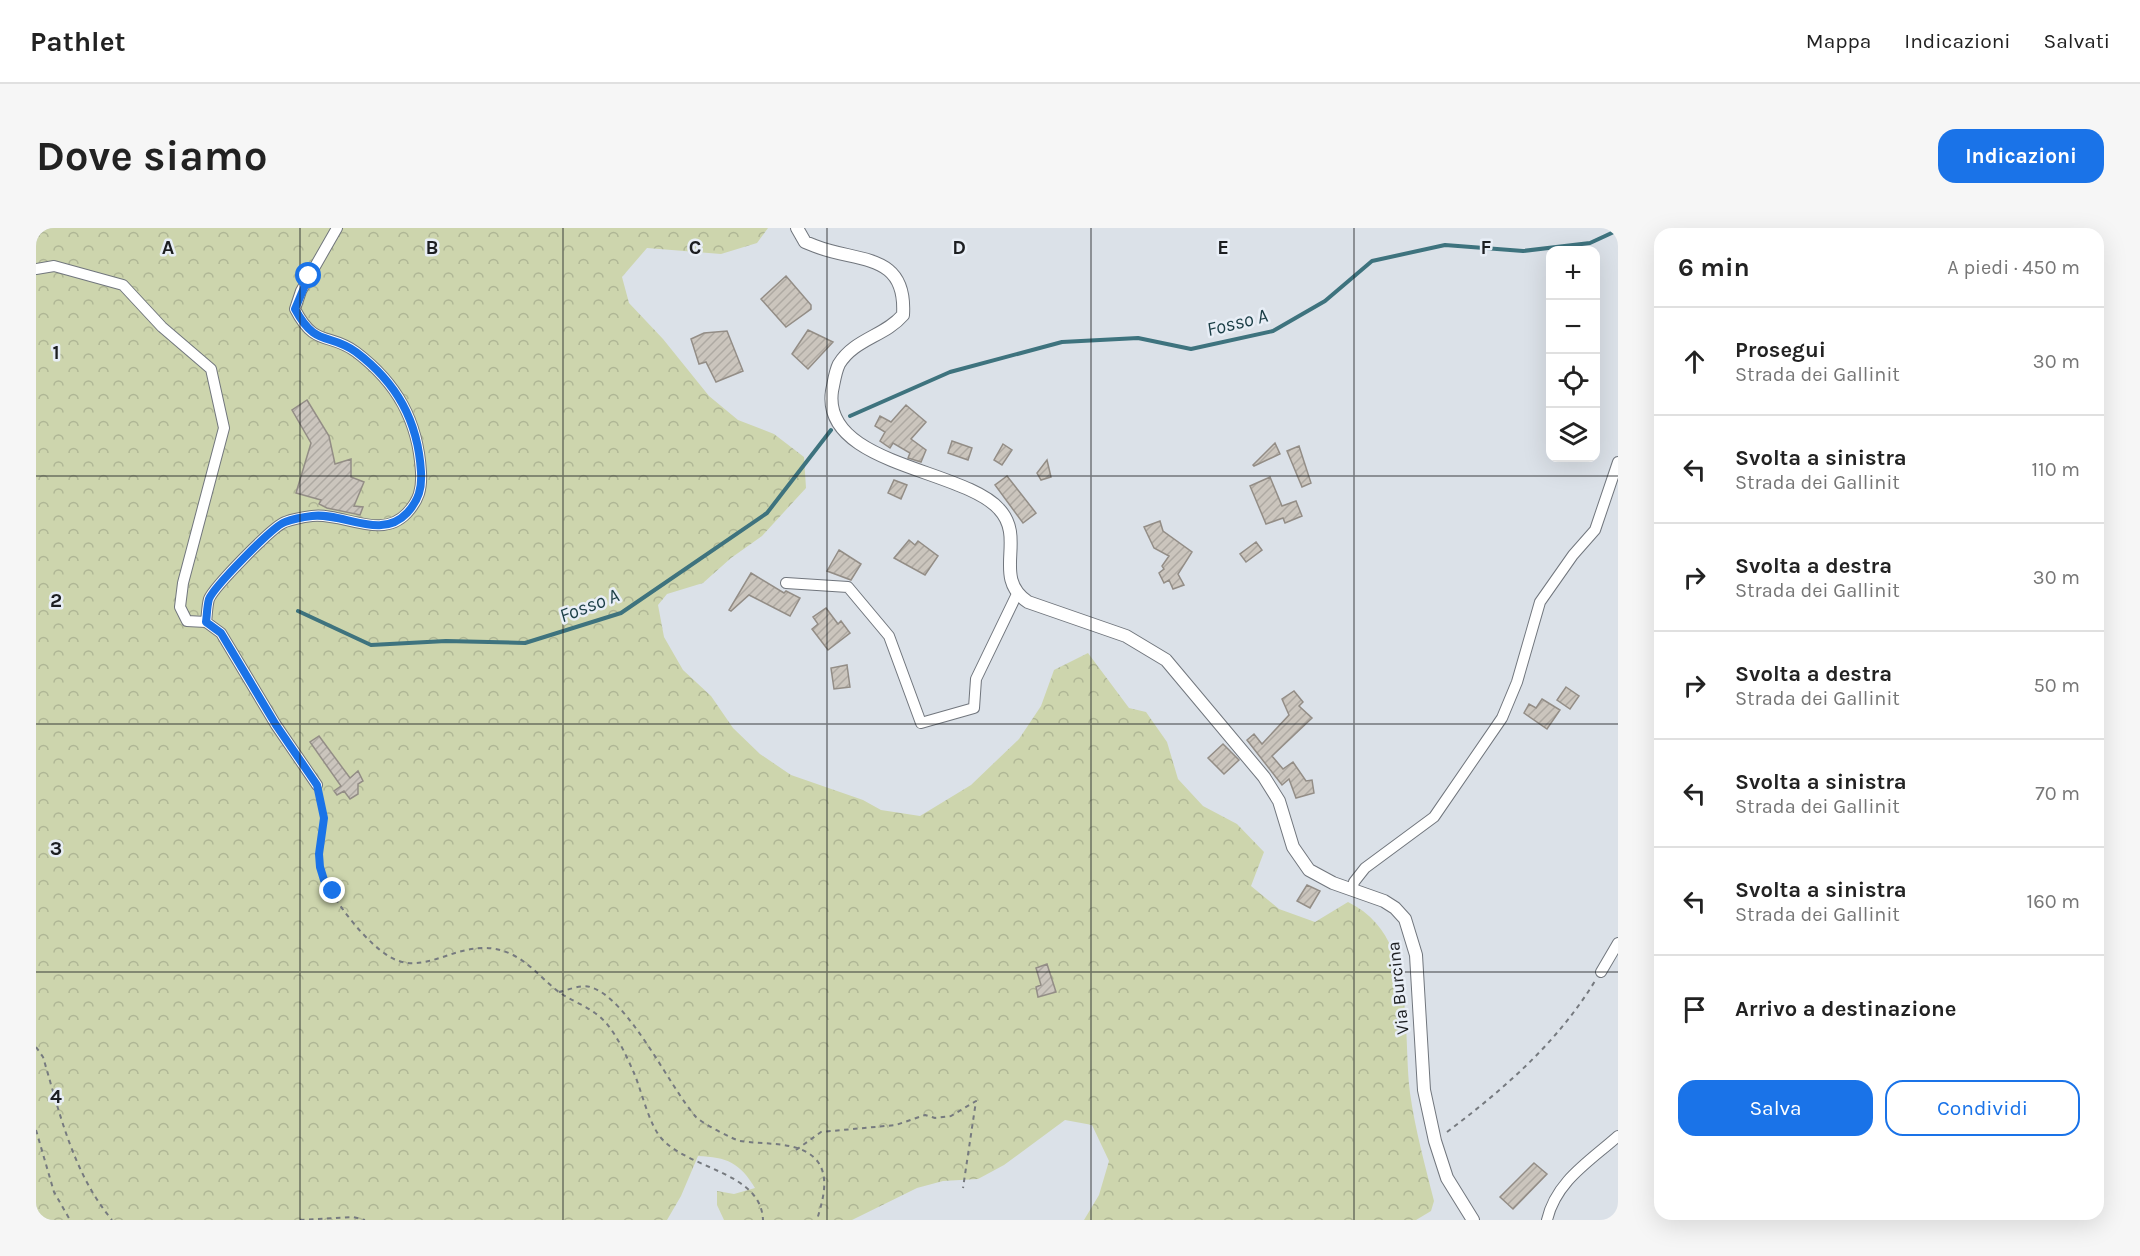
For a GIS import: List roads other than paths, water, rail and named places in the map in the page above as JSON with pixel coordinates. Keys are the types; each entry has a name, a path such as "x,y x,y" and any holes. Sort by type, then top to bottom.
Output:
{"street":[{"path":"206,622 209,599 221,581 284,522 314,515 379,526 402,519 416,504 422,486 420,451 414,426 403,403 355,351 305,328 295,309 301,291 337,228"},
{"path":"786,583 848,587 889,636 921,723 974,708 976,679 1017,594 1009,577 1012,541 1006,518 999,509 986,497 971,489 919,472 871,450 844,429 835,414 831,399 838,365 862,342 895,324 903,315 904,300 901,286 893,272 883,264 815,246 806,242 797,228"},
{"path":"36,269 54,266 123,285 162,327 211,369 224,428 183,583 180,607 187,621 206,622 221,633 276,725 317,785"},
{"path":"1352,890 1354,882 1365,868 1424,825 1445,805 1460,777 1502,718 1517,682 1540,602 1573,555 1595,530 1618,462"},
{"name":"Via Burcina","path":"1017,594 1028,603 1126,636 1166,660 1264,777 1279,801 1293,847 1301,861 1319,877 1395,908 1405,919 1412,939 1418,978 1424,1090 1435,1141 1447,1178 1473,1220"},
{"path":"1601,972 1618,943"},
{"path":"1547,1220 1555,1197 1564,1184 1618,1136"}],"waterway":[{"name":"Fosso A","path":"850,416 950,372 1062,342 1138,338 1191,349 1273,331 1325,301 1372,261 1445,245 1523,251 1590,243 1618,230"},
{"name":"Fosso A","path":"298,611 371,645 446,641 525,643 621,613 767,513 831,430"}]}
